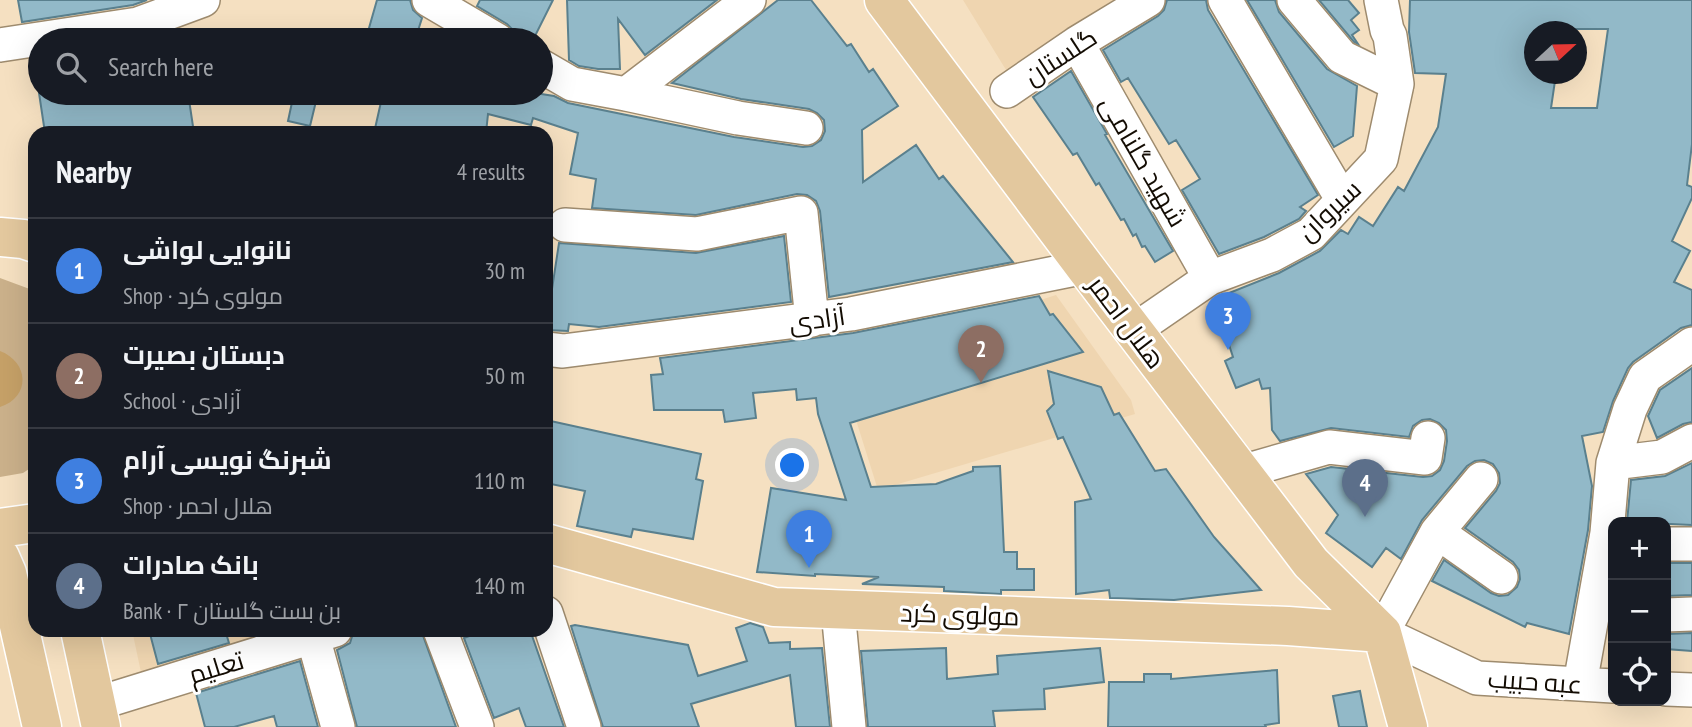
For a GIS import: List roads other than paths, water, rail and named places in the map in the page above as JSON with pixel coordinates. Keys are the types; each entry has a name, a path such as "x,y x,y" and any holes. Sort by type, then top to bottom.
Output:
{"main road":[{"name":"هلال احمر","path":"884,0 1311,563 1382,633"},
{"path":"0,528 28,524"},
{"name":"مولوی کرد","path":"553,545 774,607 1287,626 1382,633"},
{"path":"0,557 8,573 43,727"},
{"path":"1382,633 1408,727"},
{"path":"82,637 99,715"}],"street":[{"path":"112,28 138,24 203,0"},
{"path":"429,0 477,28"},
{"path":"626,94 749,0"},
{"name":"گلستان","path":"1007,91 1077,43 1148,0"},
{"path":"1224,0 1342,199"},
{"path":"1294,0 1342,57 1397,85"},
{"name":"سیروان","path":"1133,331 1210,278 1272,255 1311,234 1381,159 1397,85 1390,36 1381,0"},
{"path":"0,45 28,41"},
{"name":"شهید گلنامی","path":"1077,43 1210,278"},
{"path":"553,73 572,84 738,118 806,128"},
{"path":"565,225 697,234 801,213 811,320"},
{"name":"آزادی","path":"553,350 563,351 851,314 1084,267"},
{"path":"1611,517 1614,463 1630,409 1645,377 1692,344"},
{"path":"1241,472 1329,447 1425,458 1428,438"},
{"path":"1614,463 1662,457 1692,441"},
{"path":"1382,633 1437,532 1481,478"},
{"path":"1437,532 1501,577"},
{"path":"1671,544 1692,544"},
{"path":"1580,684 1608,548"},
{"path":"838,610 849,727"},
{"path":"1671,615 1692,614"},
{"name":"عبه حبیب","path":"1382,633 1477,678 1608,686"},
{"path":"553,634 584,727"},
{"name":"تعلیم","path":"99,715 313,637"},
{"path":"325,637 338,727"},
{"path":"443,637 477,727"},
{"path":"1671,689 1692,690"}],"place":[{"name":"شبرنگ نویسی آرام","path":"1228,350"},
{"name":"دبستان بصیرت","path":"981,383"},
{"name":"بانک صادرات","path":"1365,517"},
{"name":"نانوایی لواشی","path":"809,568"}]}
